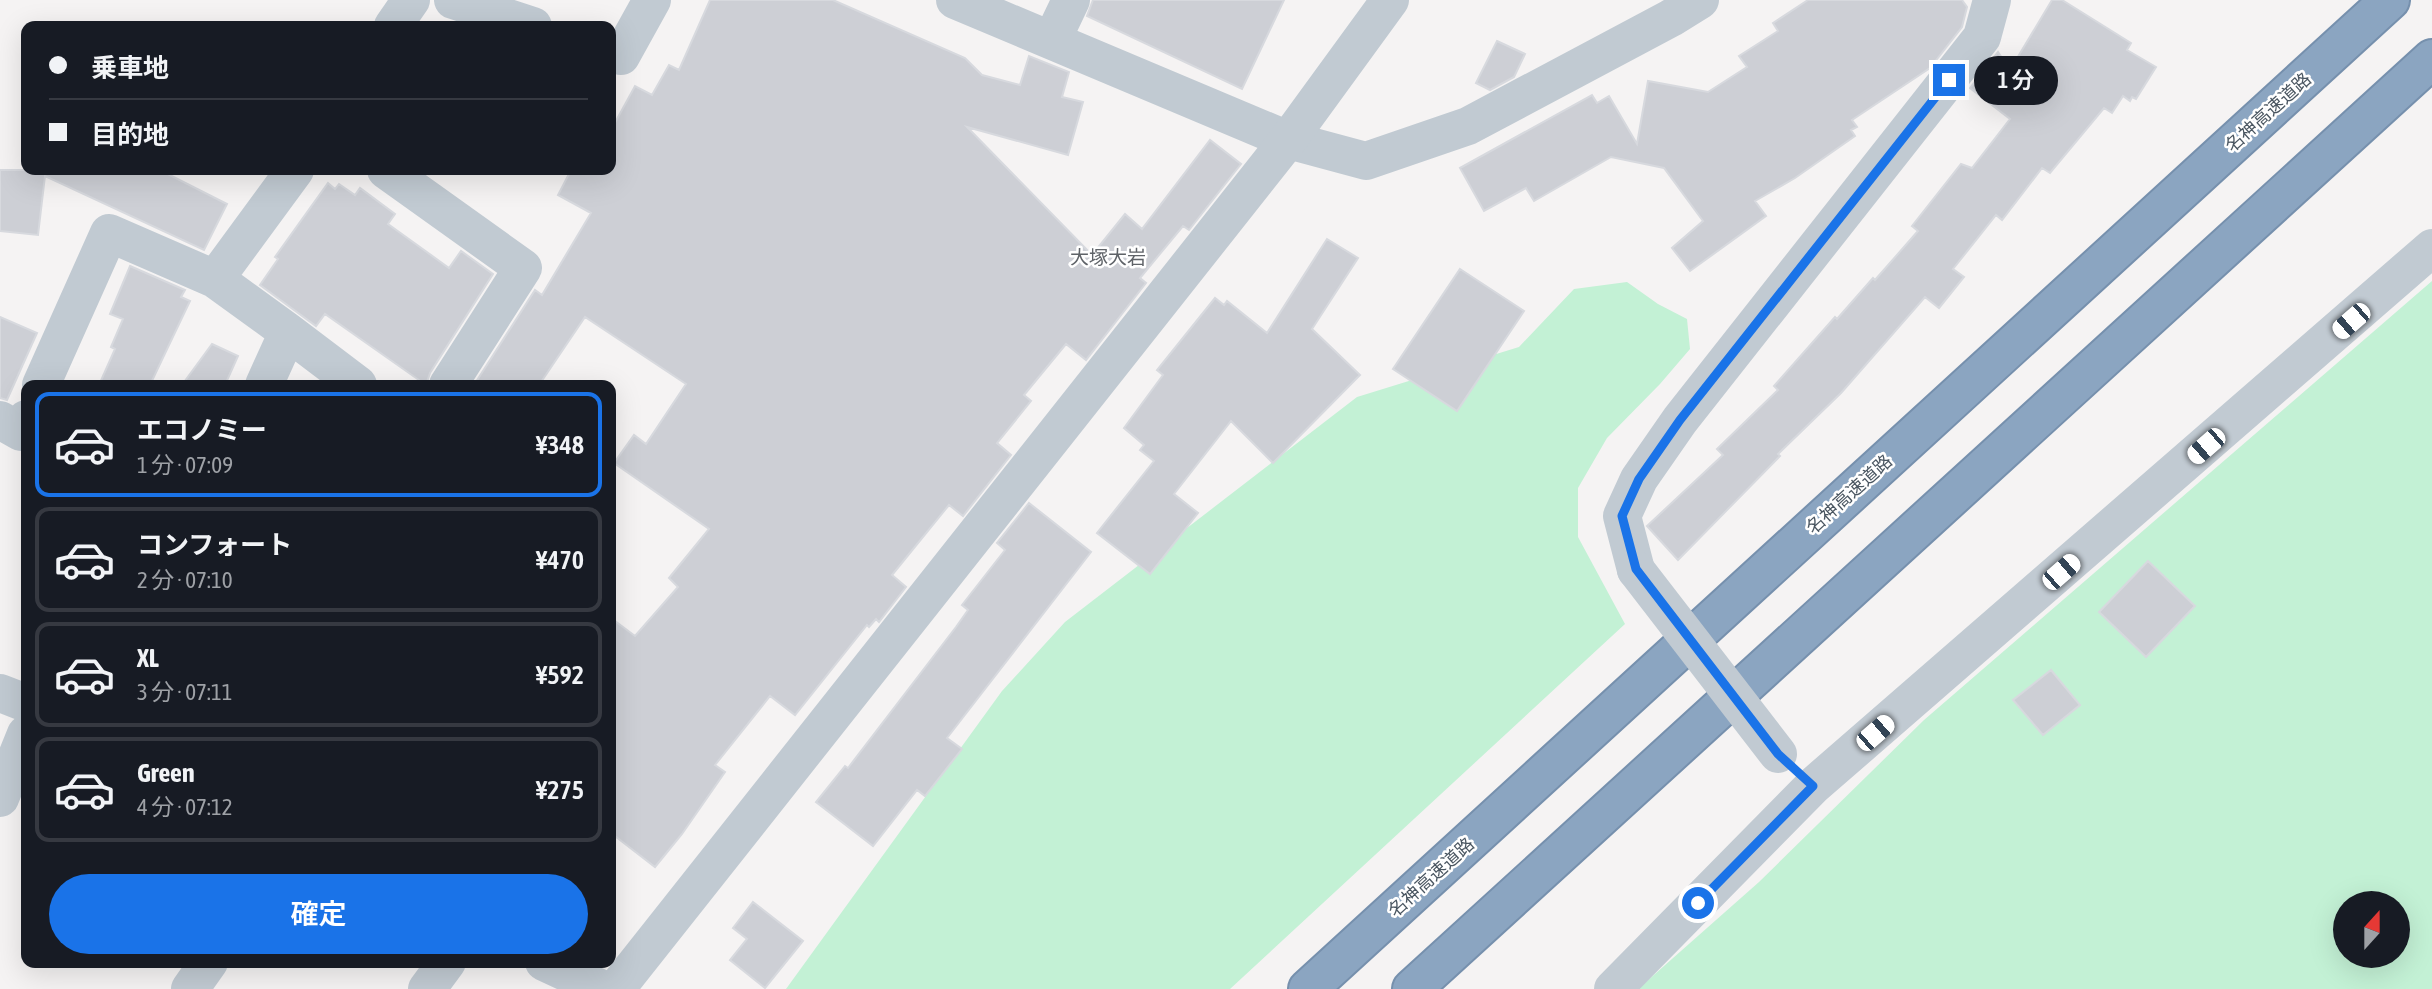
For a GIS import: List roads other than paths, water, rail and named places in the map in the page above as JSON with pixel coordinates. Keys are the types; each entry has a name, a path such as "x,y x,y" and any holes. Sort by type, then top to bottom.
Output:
{"highway":[{"name":"名神高速道路","path":"1308,989 2390,0"},
{"path":"1412,989 2432,59"}],"street":[{"path":"396,21 411,0"},
{"path":"453,0 518,21"},
{"path":"616,54 621,56 652,0"},
{"path":"955,0 1288,140 1366,161 1468,126 1700,0"},
{"path":"1052,40 1071,0"},
{"path":"616,989 1288,140 1390,0"},
{"path":"1813,786 1778,754 1636,569 1622,516 1639,479 1680,420 1982,37 1992,0"},
{"path":"215,279 291,175"},
{"path":"393,175 523,268 451,380"},
{"path":"43,380 109,233 215,279 351,380"},
{"path":"1613,989 1813,786 2432,248"},
{"path":"266,380 288,332"},
{"path":"0,420 21,432"},
{"path":"0,693 21,701"},
{"path":"0,799 21,746"},
{"path":"190,989 205,968"},
{"path":"427,989 443,968"},
{"path":"557,968 602,989"}],"district":[{"name":"大塚大岩","path":"1108,257"}]}
